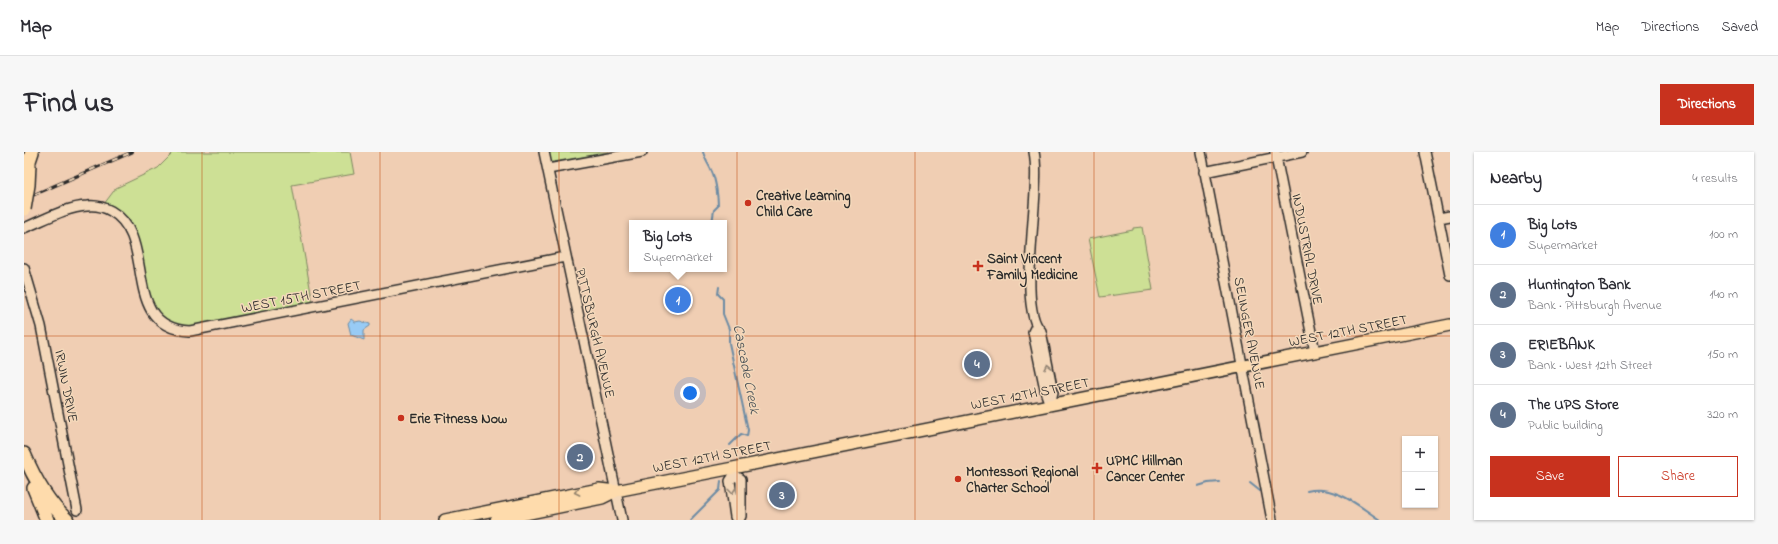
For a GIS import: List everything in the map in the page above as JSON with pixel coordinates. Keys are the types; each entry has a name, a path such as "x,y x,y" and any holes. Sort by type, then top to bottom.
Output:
{"highway":[{"path":"24,177 30,158"},
{"path":"24,209 30,158"},
{"path":"24,454 39,486 51,503 67,520"},
{"path":"24,459 47,520"}],"main road":[{"name":"WEST 12TH STREET","path":"444,520 599,489 616,490 734,472 1050,405 1450,325"},
{"name":"WEST 12TH STREET","path":"499,520 602,498 616,490"}],"street":[{"name":"PITTSBURGH AVENUE","path":"544,152 622,520"},
{"path":"548,169 642,152"},
{"path":"1034,152 1035,174 1030,294 1036,326 1041,331 1053,392 1050,405"},
{"name":"SELINGER AVENUE","path":"1201,152 1272,520"},
{"path":"1204,172 1275,155 1302,152"},
{"path":"1425,152 1450,276"},
{"name":"INDUSTRIAL DRIVE","path":"1275,155 1314,352"},
{"name":"WEST 15TH STREET","path":"24,228 67,211 86,206 102,208 115,214 126,226 133,239 148,305 153,314 173,329 184,331 197,331 566,257"},
{"path":"1439,218 1450,216"},
{"name":"IRWIN DRIVE","path":"24,268 41,326 77,510"},
{"path":"734,472 741,479 741,516 738,520"}],"green space":[{"path":"174,152 350,152 354,174 292,185 313,304 199,327 176,326 157,313 150,303 131,226 121,215 104,204 116,188 158,168"},
{"path":"546,152 609,152 548,163"},
{"path":"1142,227 1153,290 1100,297 1088,239"}],"water":[{"path":"351,319 355,322 360,321 370,324 370,326 364,330 364,340 351,335 348,323"}],"waterway":[{"name":"Cascade Creek","path":"703,152 716,184 718,206 714,210 712,220"},
{"name":"Cascade Creek","path":"719,287 718,294 723,299 723,314 729,329 729,343 748,430 747,436 741,434 730,445"},
{"name":"Cascade Creek","path":"690,520 720,490 721,481"},
{"path":"1198,486 1220,482"},
{"path":"1250,483 1260,491"},
{"path":"1307,491 1317,490 1336,493 1355,503 1380,520"}],"railway":[{"path":"24,199 132,152"}],"place":[{"name":"Creative Learning Child Care","path":"748,203"},
{"name":"Saint Vincent Family Medicine","path":"978,266"},
{"name":"Big Lots","path":"678,300"},
{"name":"The UPS Store","path":"977,364"},
{"name":"Erie Fitness Now","path":"401,418"},
{"name":"Huntington Bank","path":"580,457"},
{"name":"UPMC Hillman Cancer Center","path":"1097,468"},
{"name":"Montessori Regional Charter School","path":"958,479"},
{"name":"ERIEBANK","path":"782,495"}]}
